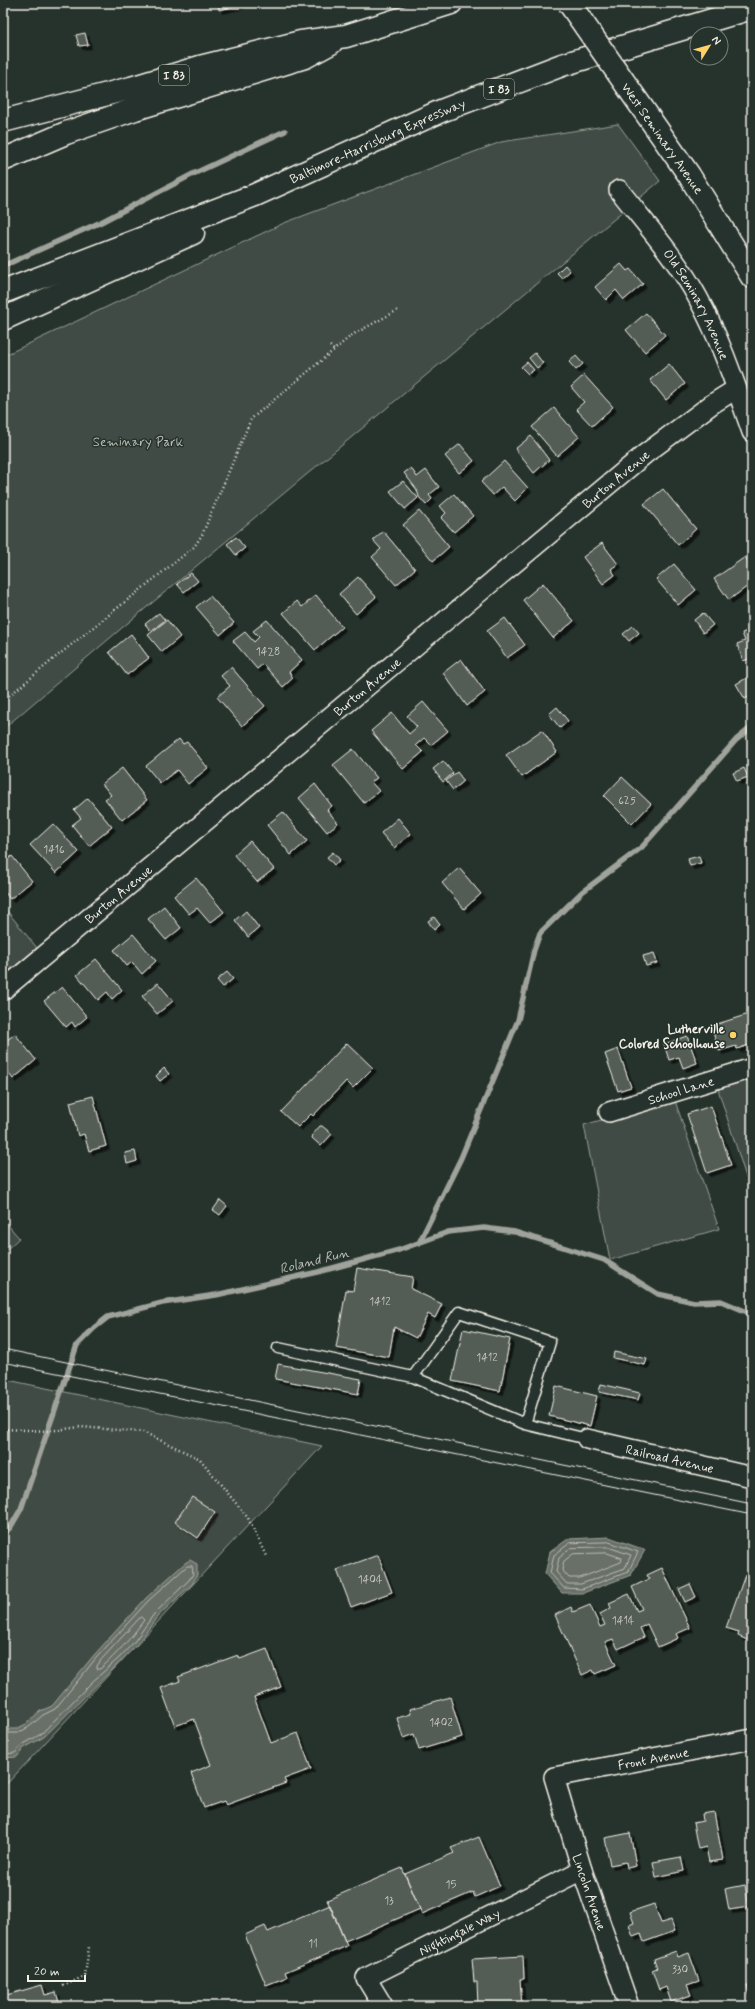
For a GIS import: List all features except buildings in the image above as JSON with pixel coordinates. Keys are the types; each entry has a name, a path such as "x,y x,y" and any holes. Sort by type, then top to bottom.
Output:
{"main road":[{"name":"I 83","path":"3,121 131,88 200,67 301,42 346,36 451,3"},
{"name":"West Seminary Avenue","path":"568,3 689,175 752,277"},
{"name":"Baltimore-Harrisburg Expressway","path":"255,195 441,111 562,65 752,8"},
{"path":"3,160 66,133 135,109 305,57 346,36"},
{"name":"I 83","path":"3,292 255,195"},
{"path":"3,319 233,215 255,195"}],"street":[{"name":"Old Seminary Avenue","path":"619,190 687,279 698,298 736,389 752,432"},
{"name":"Burton Avenue","path":"3,990 645,454 712,404 736,389"},
{"name":"School Lane","path":"609,1112 752,1068"},
{"name":"Railroad Avenue","path":"588,1438 752,1477"},
{"name":"Front Avenue","path":"554,1777 752,1740"},
{"name":"Lincoln Avenue","path":"554,1777 582,1870 629,2006"},
{"name":"Nightingale Way","path":"383,2006 366,1978 582,1870"}],"lane":[{"path":"413,1377 459,1312 550,1342 525,1424"},
{"path":"278,1348 413,1377 525,1424 588,1438"}],"path":[{"path":"3,701 194,547 202,535 251,419 352,335 400,309"},
{"path":"330,346 334,350"},
{"path":"3,1429 49,1431 80,1427 143,1432 200,1459 218,1478 248,1518 266,1556"},
{"path":"63,1986 85,1976 89,1947"}],"green space":[{"name":"Seminary Park","path":"618,124 660,181 123,627 3,729 3,356 284,223 501,142"},
{"path":"3,906 37,948 3,976"},
{"path":"752,1075 752,1196 717,1086"},
{"path":"673,1095 719,1229 610,1260 584,1125 632,1111"},
{"path":"3,1219 19,1238 3,1253"},
{"path":"3,1379 322,1446 3,1788"}],"water":[{"path":"609,1537 645,1550 631,1575 583,1593 562,1593 545,1574 550,1552 568,1539"},
{"path":"190,1560 197,1564 197,1575 193,1583 157,1617 137,1645 44,1737 24,1748 17,1757 3,1758 3,1729 16,1729 26,1724 40,1711 52,1706 94,1655 146,1598"}],"waterway":[{"path":"3,266 101,222 193,174 285,131"},
{"path":"419,1243 461,1158 518,1020 534,950 540,933 582,892 642,847 736,740 752,727"},
{"name":"Roland Run","path":"3,1534 10,1528 21,1509 77,1345 94,1328 108,1317 162,1303 216,1295 318,1272 399,1250 448,1232 484,1228 515,1232 604,1260 658,1294 694,1302 721,1301 752,1314"}],"tram line":[{"path":"3,1349 752,1504"},
{"path":"3,1362 752,1515"}],"place":[{"name":"Lutherville Colored Schoolhouse","path":"733,1035"}]}
